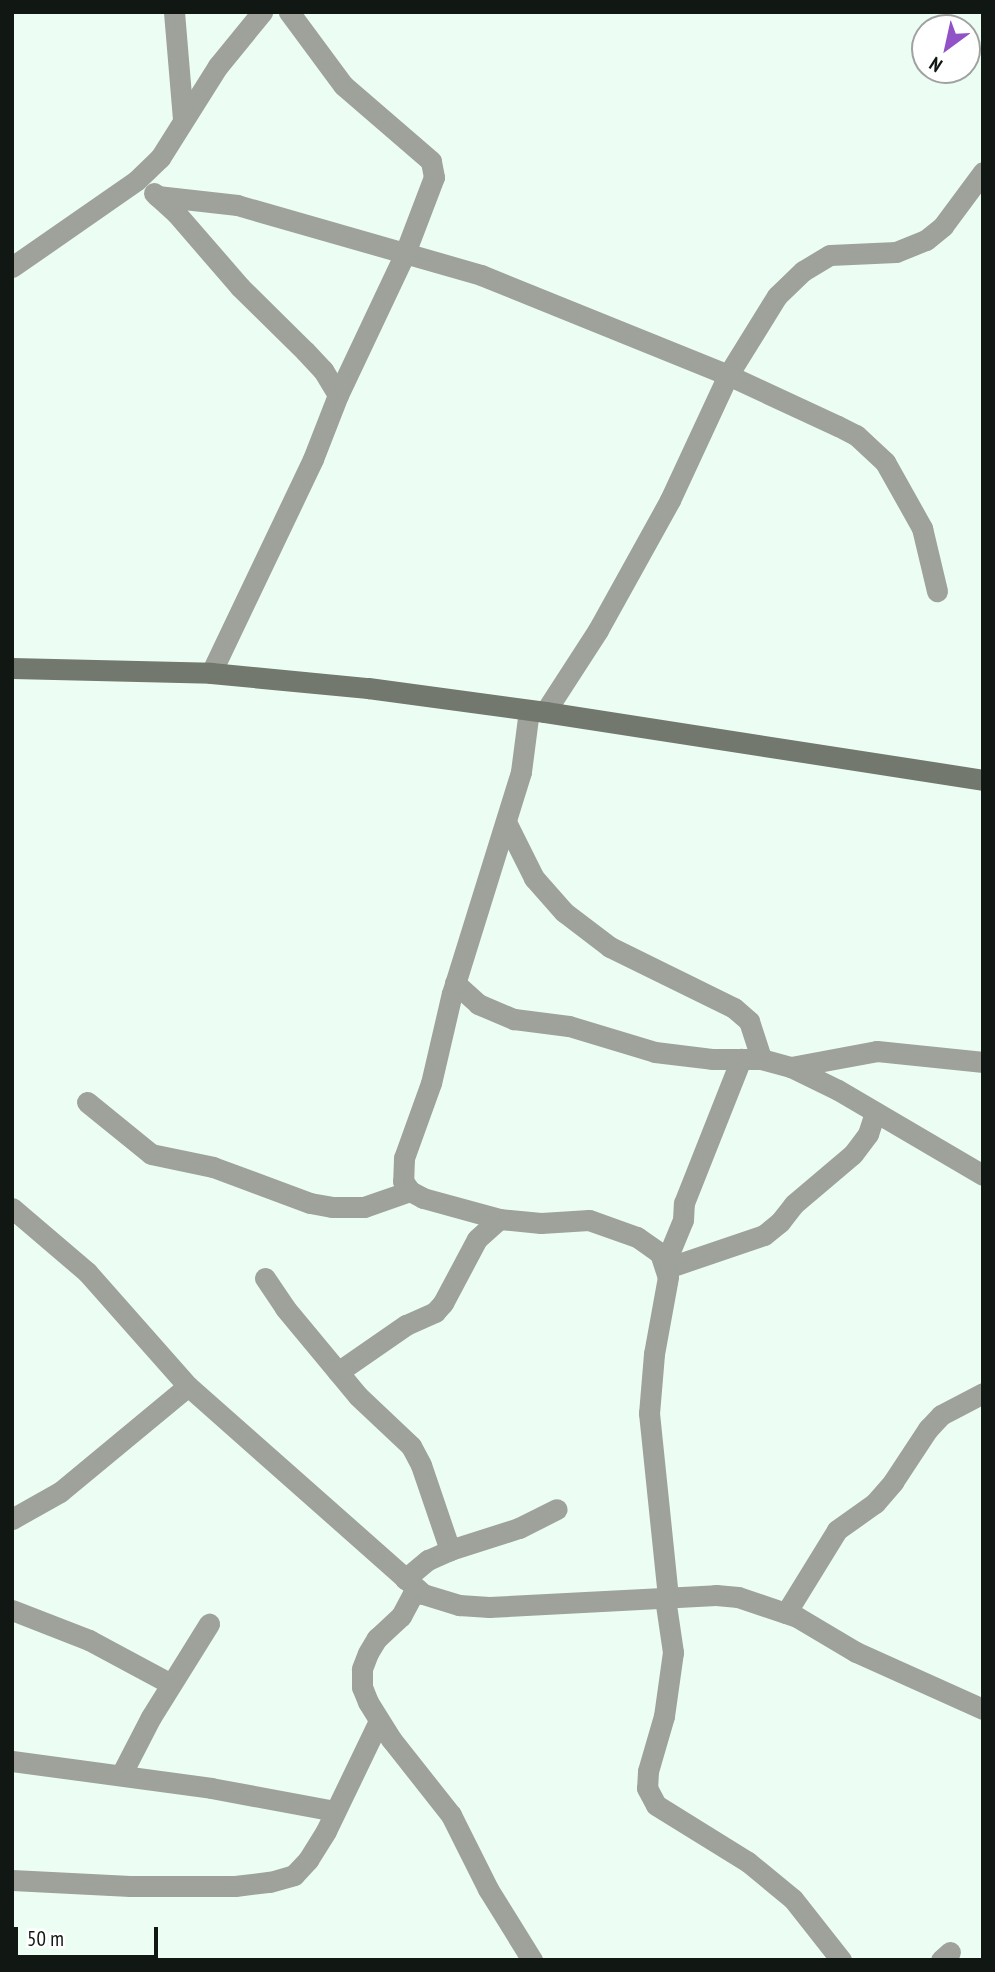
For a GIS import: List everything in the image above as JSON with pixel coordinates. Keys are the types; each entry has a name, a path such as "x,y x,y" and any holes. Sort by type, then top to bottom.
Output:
{"main road":[{"path":"12,668 211,673 368,688 537,711 983,780"}],"street":[{"path":"174,12 183,119"},
{"path":"12,267 137,180 160,158 218,66 262,12"},
{"path":"211,673 313,459 338,395 405,253 434,177 431,161 343,85 289,12"},
{"path":"410,1191 403,1181 401,1168 431,1083 455,983 506,822 537,711 598,630 670,500 728,375 778,296 803,271 830,255 896,252 926,240 943,226 983,172"},
{"path":"137,180 176,213 240,287 323,370 338,395"},
{"path":"157,196 237,205 481,275 728,375 856,435 885,462 922,528 937,591"},
{"path":"506,822 534,878 564,912 610,947 734,1008 749,1021 751,1059 684,1202 683,1220 666,1265"},
{"path":"455,983 478,1004 514,1019 569,1026 655,1052 751,1059 791,1067 983,1175"},
{"path":"791,1067 877,1051 983,1062"},
{"path":"88,1102 151,1154 213,1167 310,1203 332,1207 364,1207 410,1191 499,1219 541,1223 589,1220 654,1246 666,1265 668,1277 654,1354 649,1413 673,1652 664,1716 648,1772 647,1788 656,1805 748,1862 793,1899 841,1960"},
{"path":"666,1265 764,1235 780,1222 794,1204 853,1154 868,1133 875,1112"},
{"path":"12,1208 87,1272 188,1386 423,1594 469,1606 716,1595 738,1597 786,1613 868,1657 983,1709"},
{"path":"338,1372 406,1325 435,1312 443,1303 477,1239 499,1219"},
{"path":"265,1278 358,1396 411,1446 425,1476 450,1550"},
{"path":"12,1519 60,1492 188,1386"},
{"path":"786,1613 837,1530 884,1493 928,1429 941,1415 983,1393"},
{"path":"532,1960 488,1889 452,1815 379,1721 362,1687 362,1669 377,1639 401,1616 410,1583 428,1560 450,1550 519,1528 557,1510"},
{"path":"12,1610 89,1640 171,1684"},
{"path":"121,1776 131,1751 209,1624"},
{"path":"12,1880 169,1887 270,1882 294,1875 308,1860 379,1721"},
{"path":"12,1760 211,1788 335,1811"}]}
